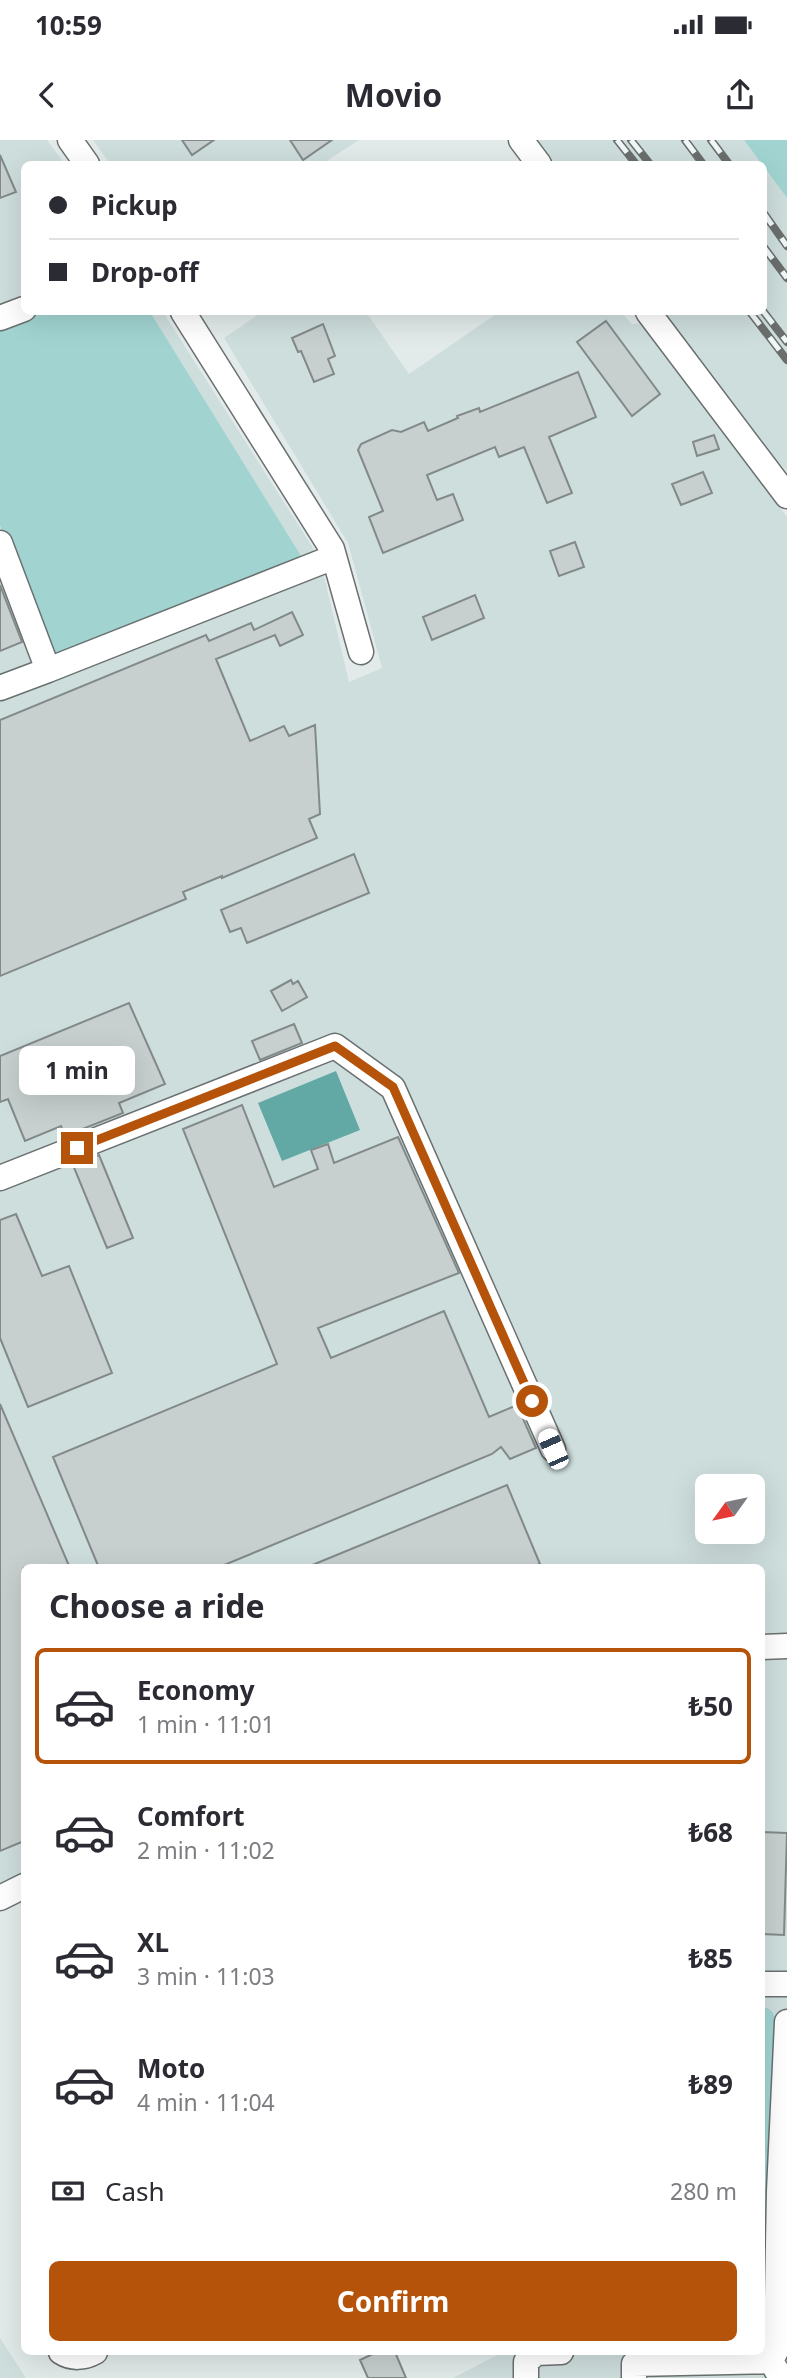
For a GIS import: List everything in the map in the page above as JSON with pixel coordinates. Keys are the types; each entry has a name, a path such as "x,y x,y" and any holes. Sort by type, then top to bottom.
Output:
{"street":[{"path":"70,140 85,161"},
{"path":"521,140 537,161"},
{"path":"0,318 21,310"},
{"path":"185,315 290,465 332,549 361,652"},
{"path":"650,315 787,496"},
{"path":"0,543 47,670"},
{"path":"0,688 334,557"},
{"path":"0,1178 335,1046 393,1087 553,1449"},
{"path":"765,1647 787,1646"},
{"path":"0,1898 21,1888"},
{"path":"765,1983 787,1984"},
{"path":"630,2365 776,2369 779,2191 787,2022"},
{"path":"526,2378 526,2362 534,2355"}],"shaded area":[{"path":"0,140 47,140 63,161 21,161 21,315 165,315 320,559 349,682 382,668 348,543 224,338 258,315 368,315 409,374 495,315 624,315 632,324 644,323 787,517 787,2378 453,2378 497,2355 765,2355 765,1564 21,1564 21,1892 0,1903"},
{"path":"93,140 359,140 327,161 108,161"},
{"path":"536,140 744,140 760,161 552,161"},
{"path":"744,140 787,140 787,198 767,171 767,161 760,161"},
{"path":"767,171 787,198 787,471 752,434 664,315 767,315"},
{"path":"27,315 152,315 306,564 50,662 0,525 0,324"},
{"path":"336,1071 360,1130 282,1161 258,1103"},
{"path":"765,2008 771,2010 776,2020 766,2346"},
{"path":"0,2338 26,2378 0,2378"}],"building":[{"path":"182,140 214,140 192,155"},
{"path":"290,140 332,140 303,160"},
{"path":"0,155 16,192 0,198"},
{"path":"606,321 660,394 632,416 577,342"},
{"path":"323,324 335,356 328,359 334,374 314,382 301,351 298,352 292,338"},
{"path":"578,372 596,417 549,437 572,493 547,503 524,447 499,457 495,447 427,475 437,500 453,494 463,520 383,553 369,517 383,511 358,450 361,444 392,430 401,432 424,422 428,431 458,418 457,416 479,408 480,412"},
{"path":"714,435 719,449 697,456 693,442"},
{"path":"703,472 712,493 681,505 672,484"},
{"path":"575,542 584,567 559,576 550,551"},
{"path":"0,585 22,642 0,651"},
{"path":"475,595 484,618 432,640 423,617"},
{"path":"292,612 303,635 280,646 275,635 216,659 250,741 284,726 289,736 315,725 320,814 309,819 317,838 183,892 186,899 0,976 0,720 206,635 209,641 251,623 254,630"},
{"path":"354,854 369,893 247,943 241,928 230,932 221,910"},
{"path":"291,980 293,984 298,981 307,997 282,1011 271,991"},
{"path":"129,1003 165,1084 119,1103 123,1113 65,1136 61,1126 25,1141 8,1099 0,1102 0,1056"},
{"path":"294,1024 302,1043 260,1060 252,1041"},
{"path":"242,1105 274,1187 318,1169 311,1150 328,1144 334,1163 398,1137 459,1273 318,1328 331,1358 444,1311 489,1417 517,1405 536,1448 510,1459 501,1447 492,1454 227,1564 97,1564 53,1457 277,1364 183,1129"},
{"path":"99,1155 133,1238 107,1248 73,1165"},
{"path":"16,1214 42,1276 69,1266 112,1373 28,1407 0,1338 0,1220"},
{"path":"0,1404 68,1564 21,1564 21,1842 0,1851"},
{"path":"507,1485 540,1564 315,1564"},
{"path":"765,1832 787,1833 784,1935 765,1934"},
{"path":"371,2355 396,2355 406,2378 368,2378 360,2360"}],"railway":[{"path":"617,140 634,161"},
{"path":"631,140 648,161"},
{"path":"685,140 701,161"},
{"path":"711,140 727,161"},
{"path":"767,218 787,246"},
{"path":"767,251 787,278"},
{"path":"752,315 787,360"},
{"path":"766,315 787,342"}],"route":[{"path":"77,1148 335,1046 393,1087 532,1401"}]}
